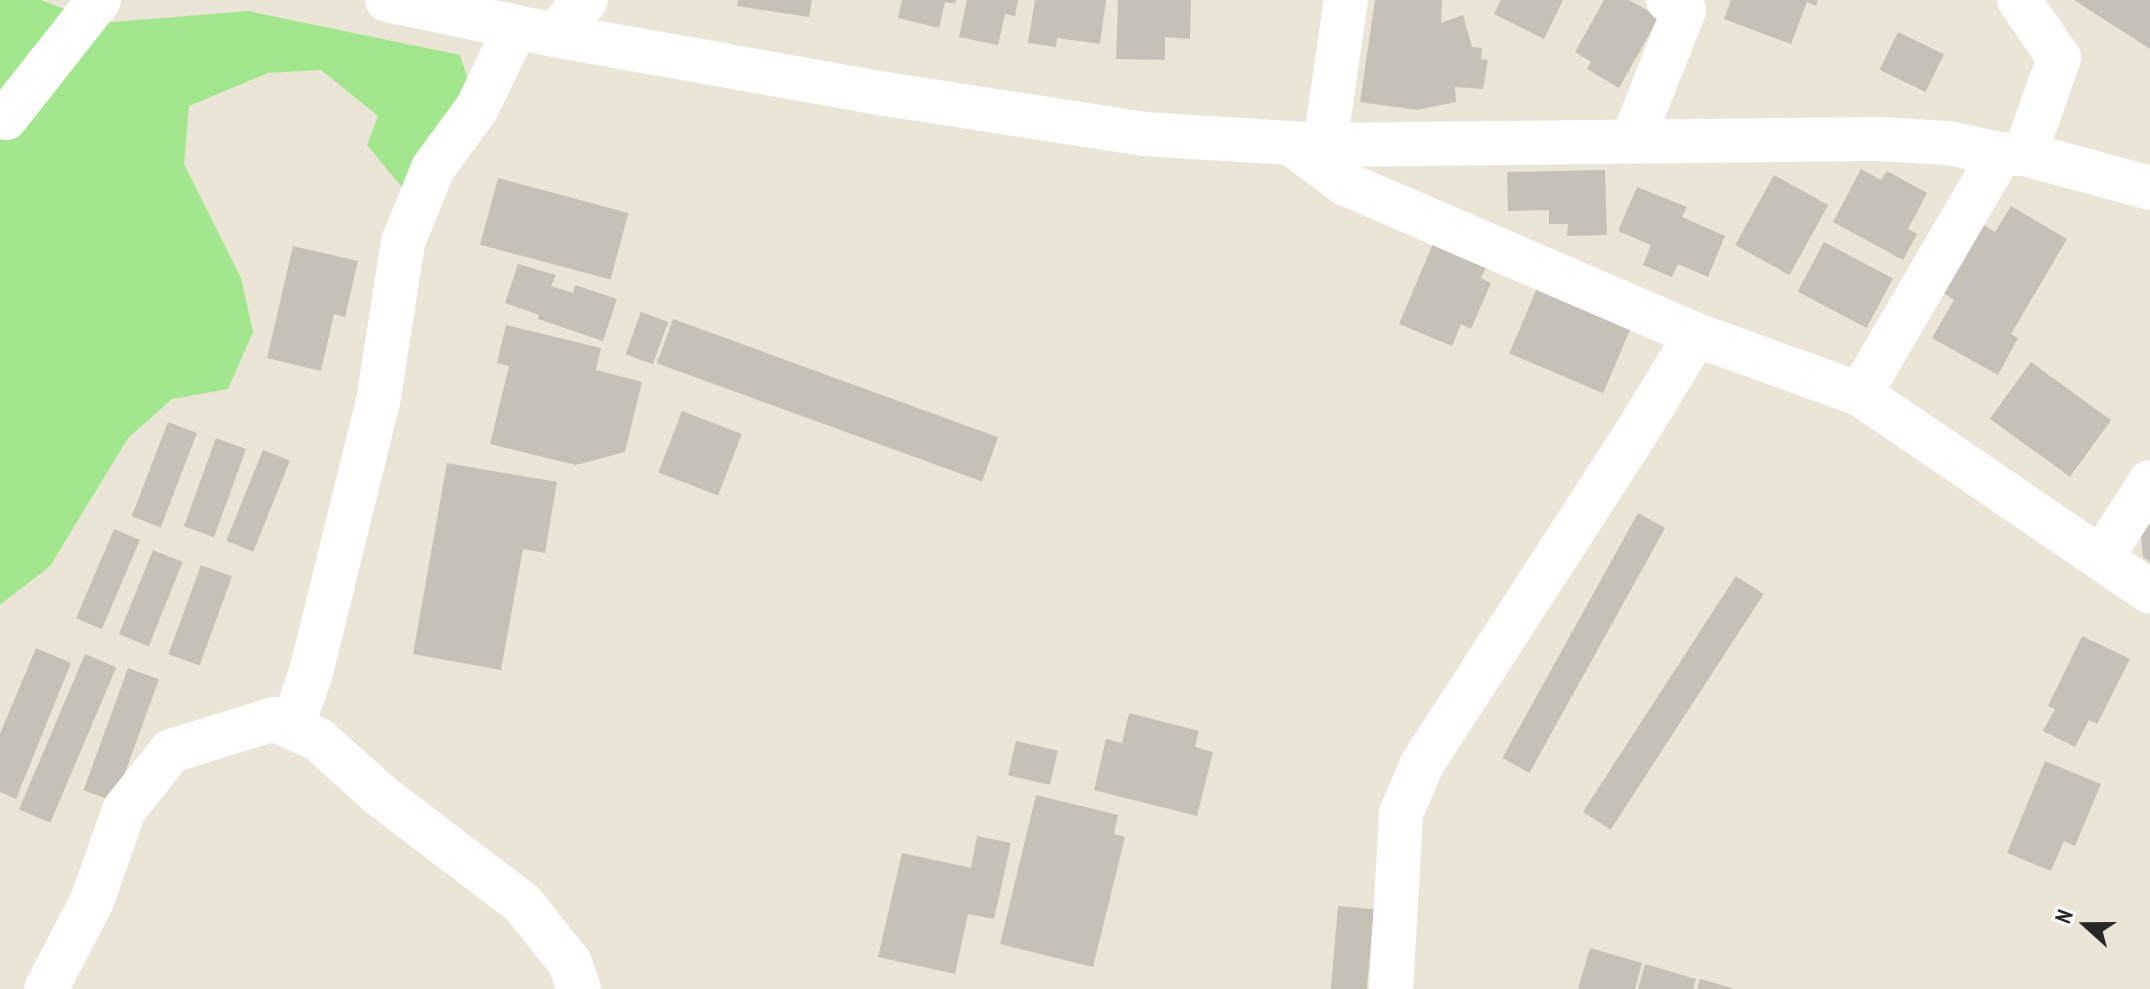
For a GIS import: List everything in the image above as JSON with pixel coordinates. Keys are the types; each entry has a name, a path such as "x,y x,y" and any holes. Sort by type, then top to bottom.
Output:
{"street":[{"path":"6,118 99,0"},
{"path":"387,0 535,31 1023,117 1143,134 1308,144 1879,139 1949,143 2013,154 2150,188"},
{"path":"292,727 311,672 378,402 403,242 433,168 535,31 586,0"},
{"path":"1308,144 1346,0"},
{"path":"1632,141 1684,10 1668,0"},
{"path":"1860,394 2013,154 2059,58 2019,0"},
{"path":"1308,144 1346,184 1696,335 1860,394 2150,592"},
{"path":"1391,989 1401,813 1422,764 1620,459 1696,335"},
{"path":"2102,557 2150,482"},
{"path":"46,989 92,901 124,810 171,751 274,719 319,740 380,795 523,904 570,963 579,989"}],"green space":[{"path":"0,0 41,0 101,23 248,11 460,55 468,80 406,192 367,145 378,116 321,70 268,73 189,106 184,164 241,278 253,332 228,389 172,399 128,438 50,566 0,605"}],"building":[{"path":"738,0 812,0 809,17 737,6"},
{"path":"902,0 956,0 955,4 945,2 939,28 898,18"},
{"path":"967,0 1018,0 1015,16 1005,14 998,45 959,37"},
{"path":"1035,0 1106,0 1100,44 1057,38 1056,47 1028,43"},
{"path":"1118,0 1191,0 1190,39 1165,37 1165,60 1116,59"},
{"path":"1375,0 1442,0 1441,23 1463,15 1472,47 1482,48 1481,59 1488,60 1483,89 1455,87 1456,102 1417,110 1360,102"},
{"path":"1501,0 1563,0 1544,39 1494,14"},
{"path":"1604,0 1629,0 1659,17 1619,88 1587,69 1591,62 1575,52"},
{"path":"1731,0 1818,0 1816,6 1807,2 1791,44 1724,19"},
{"path":"2074,0 2150,0 2150,49"},
{"path":"1898,32 1944,54 1925,92 1880,70"},
{"path":"1861,169 1881,180 1887,171 1927,193 1908,229 1917,234 1903,260 1833,222"},
{"path":"1605,170 1607,235 1567,236 1568,224 1549,224 1549,210 1508,211 1507,172"},
{"path":"1774,175 1828,205 1789,275 1735,245"},
{"path":"498,178 628,213 611,280 480,245"},
{"path":"1637,187 1687,207 1682,217 1725,236 1708,277 1678,264 1672,277 1643,265 1651,245 1618,231"},
{"path":"2011,206 2067,239 2011,334 2018,338 1998,375 1932,338 1954,300 1942,292 1982,224 1995,232"},
{"path":"1434,241 1487,265 1481,278 1491,283 1471,329 1461,324 1452,346 1399,324"},
{"path":"1824,242 1893,279 1867,328 1798,291"},
{"path":"293,246 358,261 345,317 334,314 321,371 267,358"},
{"path":"518,264 556,275 551,286 573,293 575,285 617,299 603,341 538,319 539,315 505,303"},
{"path":"1537,288 1631,328 1603,393 1509,353"},
{"path":"641,312 668,322 653,364 626,354"},
{"path":"673,319 998,437 982,482 657,363"},
{"path":"506,325 601,348 596,370 642,382 625,452 576,465 490,444 509,366 497,363"},
{"path":"2031,362 2111,420 2070,477 1990,419"},
{"path":"682,411 742,434 718,496 658,473"},
{"path":"168,422 197,433 161,527 132,516"},
{"path":"216,438 246,449 214,537 184,526"},
{"path":"263,450 290,461 253,552 226,541"},
{"path":"447,463 557,482 545,553 523,549 501,670 413,654"},
{"path":"1638,513 1665,528 1529,773 1502,758"},
{"path":"2150,513 2150,562 2143,557 2140,527"},
{"path":"114,529 140,540 102,629 76,618"},
{"path":"153,550 183,562 149,646 119,634"},
{"path":"201,565 232,576 200,666 169,654"},
{"path":"1736,576 1764,594 1611,830 1583,812"},
{"path":"2082,636 2130,659 2097,724 2089,720 2075,747 2043,731 2055,709 2048,706"},
{"path":"36,648 71,663 16,799 0,792 0,734"},
{"path":"85,654 116,667 50,823 19,810"},
{"path":"128,668 159,679 115,801 84,790"},
{"path":"1129,713 1199,731 1195,747 1213,752 1197,816 1094,790 1106,739 1122,743"},
{"path":"1016,741 1058,751 1050,785 1008,775"},
{"path":"2045,761 2101,784 2075,846 2064,841 2051,871 2007,853"},
{"path":"1036,795 1118,815 1114,834 1125,837 1093,967 1000,944"},
{"path":"977,836 1011,843 994,919 968,914 955,974 878,957 902,853 971,868"},
{"path":"1338,906 1374,909 1367,989 1331,989"},
{"path":"1590,948 1642,963 1635,989 1578,989"},
{"path":"1645,964 1696,979 1693,989 1638,989"},
{"path":"1700,979 1732,988 1732,989 1697,989"}]}
